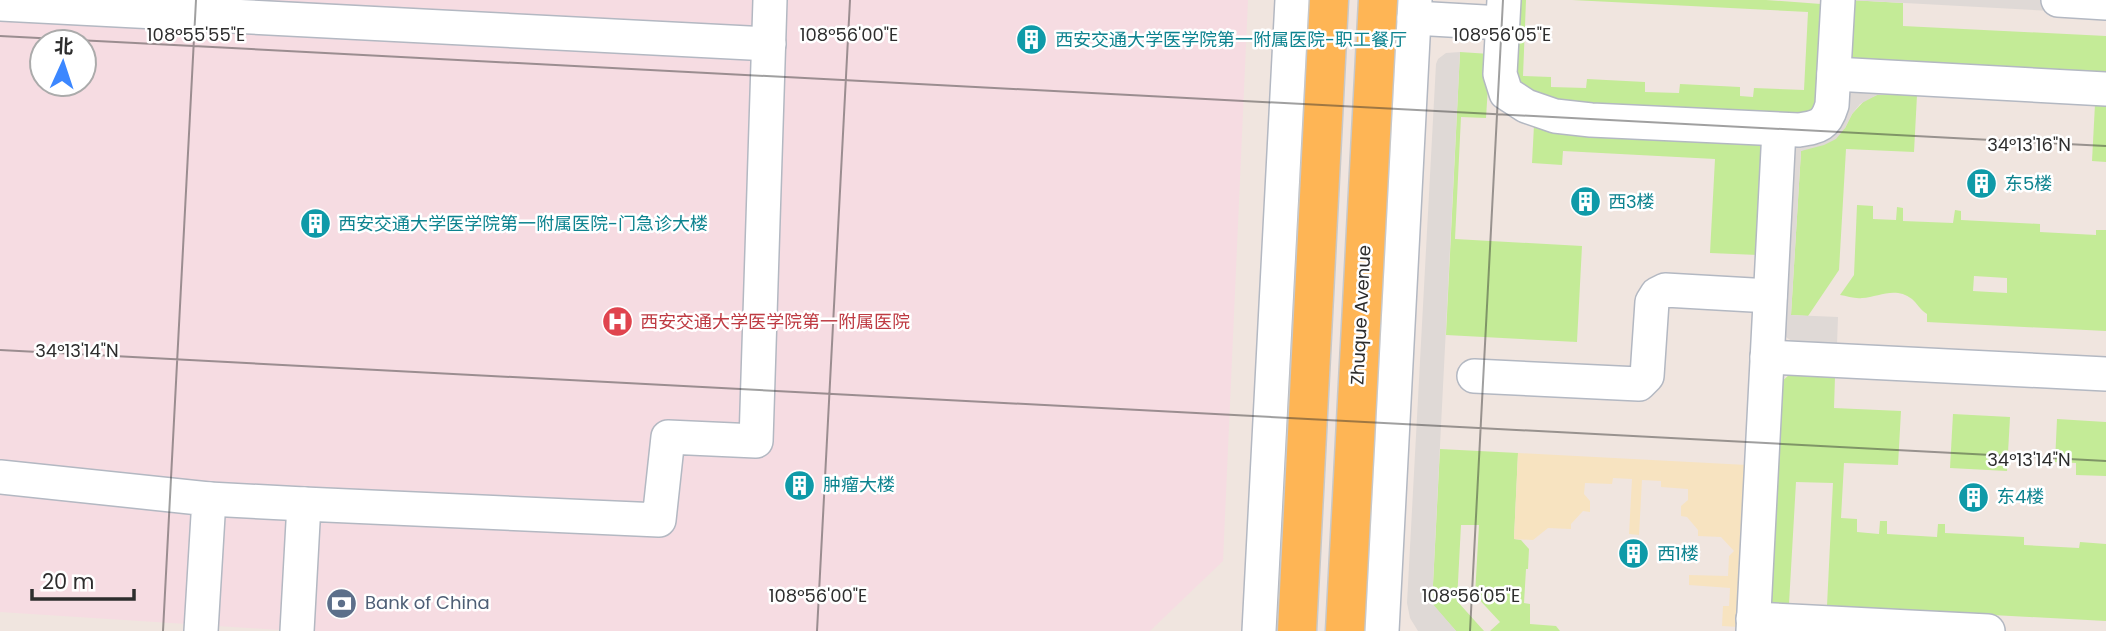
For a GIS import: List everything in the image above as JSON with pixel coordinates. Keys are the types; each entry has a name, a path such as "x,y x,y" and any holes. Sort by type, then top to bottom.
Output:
{"main road":[{"path":"1297,631 1329,0"},
{"name":"Zhuque Avenue","path":"1345,631 1378,0"}],"street":[{"path":"0,477 209,499 659,520 668,437 756,441 771,0"},
{"path":"1256,628 1292,0"},
{"path":"1383,631 1415,9 1503,11 1500,74 1506,93 1526,106 1555,116 1799,130 1816,127 1828,119 1832,105 1838,0"},
{"path":"2058,0 2106,2"},
{"path":"0,4 769,44"},
{"path":"1834,74 2106,89"},
{"path":"1779,130 1753,625 1988,631"},
{"path":"1474,376 1639,384 1644,381 1648,370 1653,302 1660,292 1668,290 1770,296"},
{"path":"1767,357 2106,374"},
{"path":"201,631 209,499"},
{"path":"297,631 304,504"},
{"path":"1256,628 1299,587"},
{"path":"1347,590 1383,631"}],"shaded area":[{"name":"西安交通大学医学院第一附属医院","path":"0,0 1248,0 1223,561 1150,631 296,631 0,612"},
{"path":"1849,0 2106,0 2106,14"},
{"path":"1460,52 1432,603 1456,631 1418,631 1410,618 1407,603 1436,64 1446,53"},
{"path":"1846,64 1891,94 1877,95 1860,104 1836,139 1801,151 1791,315 1838,317 1837,345 1793,342 1786,337 1782,329 1791,152"}],"green space":[{"path":"1515,0 1526,0 1523,76 1551,77 1551,87 1586,88 1587,79 1645,82 1645,92 1679,93 1680,84 1740,87 1740,96 1753,97 1754,88 1804,90 1808,12 1572,0 1766,0 1821,4 1817,114 1572,107 1517,87"},
{"path":"1849,0 1903,3 1903,26 2106,36 2106,78 1846,64"},
{"path":"1460,52 1490,54 1486,118 1461,117 1455,239 1582,246 1577,342 1446,335"},
{"path":"1877,95 1917,95 1914,152 1846,149 1839,270 1808,316 1791,315 1801,151 1845,128 1852,114 1865,100"},
{"path":"2095,104 2106,105 2106,162 2092,161"},
{"path":"1534,125 1761,144 1763,150 1758,255 1710,253 1715,159 1563,151 1562,165 1532,163"},
{"path":"1857,205 1873,206 1873,219 1896,220 1897,207 1903,208 1903,221 1953,223 1955,210 1961,211 1961,220 2040,224 2040,232 2096,235 2096,230 2106,230 2106,331 1927,322 1927,314 1906,295 1887,293 1859,298 1840,295 1854,275","holes":["1974,276 2007,278 2007,293 1973,291"]},
{"path":"1789,375 1835,377 1834,408 1901,411 1898,465 1844,463 1841,518 1857,519 1857,532 1879,534 1880,521 1887,521 1887,534 1937,537 1938,524 1945,524 1945,533 2024,537 2024,545 2079,548 2080,542 2106,544 2106,621 1827,606 1833,483 1796,482 1789,604 1767,603 1780,383"},
{"path":"1953,414 2010,417 2007,471 1950,468"},
{"path":"2057,419 2106,422 2106,476 2076,475 2076,463 2055,462"},
{"path":"1440,449 1518,453 1514,539 1521,540 1529,549 1524,603 1530,604 1530,624 1556,626 1560,631 1490,631 1500,622 1475,595 1479,525 1461,525 1457,601 1484,631 1456,631 1432,604"}],"sand":[{"path":"1518,453 1747,465 1738,627 1722,626 1723,606 1729,606 1730,588 1689,585 1689,575 1728,576 1729,556 1734,551 1721,537 1698,536 1698,530 1687,517 1681,516 1681,506 1688,500 1688,489 1661,487 1661,481 1642,480 1639,535 1629,534 1632,479 1613,478 1612,484 1585,483 1584,494 1590,501 1590,512 1583,511 1571,524 1571,529 1548,528 1533,540 1514,539"}],"place":[{"name":"西安交通大学医学院第一附属医院-职工餐厅","path":"1032,40"},
{"name":"东5楼","path":"1982,184"},
{"name":"西3楼","path":"1585,202"},
{"name":"西安交通大学医学院第一附属医院-门急诊大楼","path":"315,224"},
{"name":"西安交通大学医学院第一附属医院","path":"617,322"},
{"name":"肿瘤大楼","path":"800,485"},
{"name":"东4楼","path":"1974,497"},
{"name":"西1楼","path":"1634,554"},
{"name":"Bank of China","path":"342,603"}]}
